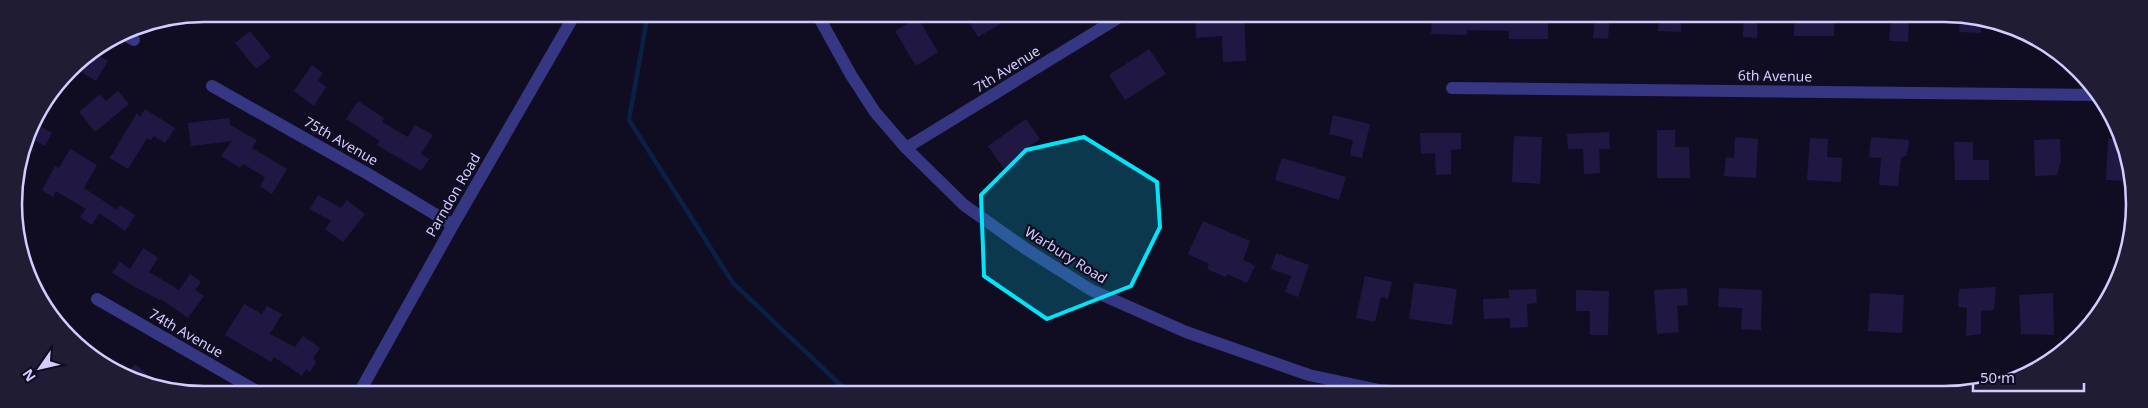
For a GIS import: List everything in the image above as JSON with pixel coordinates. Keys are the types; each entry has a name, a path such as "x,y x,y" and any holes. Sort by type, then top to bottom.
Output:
{"street":[{"name":"Parndon Road","path":"363,386 570,22"},
{"name":"Warbury Road","path":"821,22 851,75 875,112 906,148 964,206 1026,249 1091,290 1186,332 1309,374 1362,386"},
{"name":"7th Avenue","path":"906,148 1112,22"},
{"name":"75th Avenue","path":"212,86 368,174 453,225"},
{"name":"6th Avenue","path":"1452,88 2089,95"},
{"name":"74th Avenue","path":"97,300 248,386"}],"highlighted area":[{"path":"1084,137 1157,182 1160,227 1131,286 1047,319 984,276 981,195 1026,150"}],"building":[{"path":"911,22 920,22 938,52 916,66 895,31"},
{"path":"969,22 999,22 1000,24 978,37"},
{"path":"1195,22 1244,22 1246,61 1223,62 1222,36 1196,38"},
{"path":"1432,22 1548,22 1548,39 1509,39 1509,31 1467,30 1467,35 1431,34"},
{"path":"1594,22 1609,22 1608,39 1593,38"},
{"path":"1659,22 1681,22 1681,32 1658,31"},
{"path":"1744,22 1758,22 1757,38 1743,37"},
{"path":"1794,22 1834,22 1834,36 1794,36"},
{"path":"1890,22 1909,22 1908,42 1889,41"},
{"path":"1960,23 1981,26 1981,33 1959,32"},
{"path":"250,31 271,57 256,69 235,43"},
{"path":"1149,49 1166,74 1125,100 1109,75"},
{"path":"99,56 108,61 96,81 80,72"},
{"path":"312,65 323,73 318,81 326,87 314,106 294,91"},
{"path":"118,91 129,104 95,132 79,112 100,94 106,101"},
{"path":"358,101 384,118 382,122 408,137 415,125 433,135 421,154 429,159 421,171 377,145 380,141 346,119"},
{"path":"145,109 175,128 165,143 154,136 151,140 147,138 128,169 110,158 137,113 140,117"},
{"path":"1333,115 1370,124 1362,158 1350,155 1353,140 1329,134"},
{"path":"229,118 230,125 257,140 252,148 287,169 272,194 260,186 265,177 243,164 240,168 221,156 232,141 191,146 188,123"},
{"path":"1026,119 1040,139 1015,157 1020,164 1007,173 988,146"},
{"path":"40,126 52,133 45,146 34,140"},
{"path":"1657,130 1675,130 1675,147 1689,147 1690,178 1657,178"},
{"path":"1609,132 1610,149 1599,149 1600,173 1584,174 1583,149 1568,149 1567,134"},
{"path":"1420,133 1461,133 1461,149 1451,150 1451,174 1436,175 1435,153 1421,154"},
{"path":"1514,136 1542,137 1540,184 1512,182"},
{"path":"1735,137 1758,139 1756,178 1724,176 1726,157 1734,158"},
{"path":"1871,137 1909,140 1907,155 1901,158 1898,186 1879,185 1881,158 1869,157"},
{"path":"1810,138 1828,139 1827,157 1842,158 1841,182 1807,180"},
{"path":"2060,139 2061,161 2057,175 2035,176 2034,140"},
{"path":"2108,139 2113,139 2124,181 2106,180"},
{"path":"1954,142 1973,142 1973,160 1989,160 1989,180 1955,180"},
{"path":"70,149 97,165 84,188 117,210 120,205 135,215 125,231 99,213 92,225 80,217 86,209 56,191 53,197 42,190 55,166 59,168"},
{"path":"1282,158 1346,177 1339,200 1275,180"},
{"path":"318,195 341,208 347,200 365,214 343,242 325,229 331,221 310,209"},
{"path":"1203,221 1250,241 1243,260 1255,266 1247,283 1227,274 1226,277 1207,269 1209,264 1188,254"},
{"path":"143,248 158,258 149,272 179,290 190,274 201,282 195,290 204,296 188,318 161,299 133,286 112,273 120,262 130,269"},
{"path":"1276,253 1309,265 1298,297 1285,292 1291,276 1271,269"},
{"path":"1365,276 1392,282 1388,299 1381,297 1375,322 1356,318"},
{"path":"1414,283 1457,289 1452,325 1409,319"},
{"path":"1996,287 1994,310 1981,311 1981,334 1966,336 1967,308 1958,307 1959,289"},
{"path":"1687,288 1688,305 1677,306 1679,332 1657,334 1654,290"},
{"path":"1719,288 1762,290 1761,330 1741,329 1742,308 1718,307"},
{"path":"1536,289 1537,303 1527,304 1528,327 1510,328 1510,318 1484,319 1483,299 1509,298 1509,290"},
{"path":"1576,290 1609,291 1608,335 1590,335 1590,311 1576,311"},
{"path":"1870,293 1904,295 1902,333 1868,331"},
{"path":"2053,293 2054,335 2021,334 2019,295"},
{"path":"244,304 262,314 267,306 282,314 270,334 295,347 303,336 320,348 313,358 316,362 310,372 306,369 302,376 274,357 271,362 225,335"},
{"path":"135,364 151,377 135,372 130,370"}],"waterway":[{"path":"646,22 629,120 733,283 842,386"}]}
